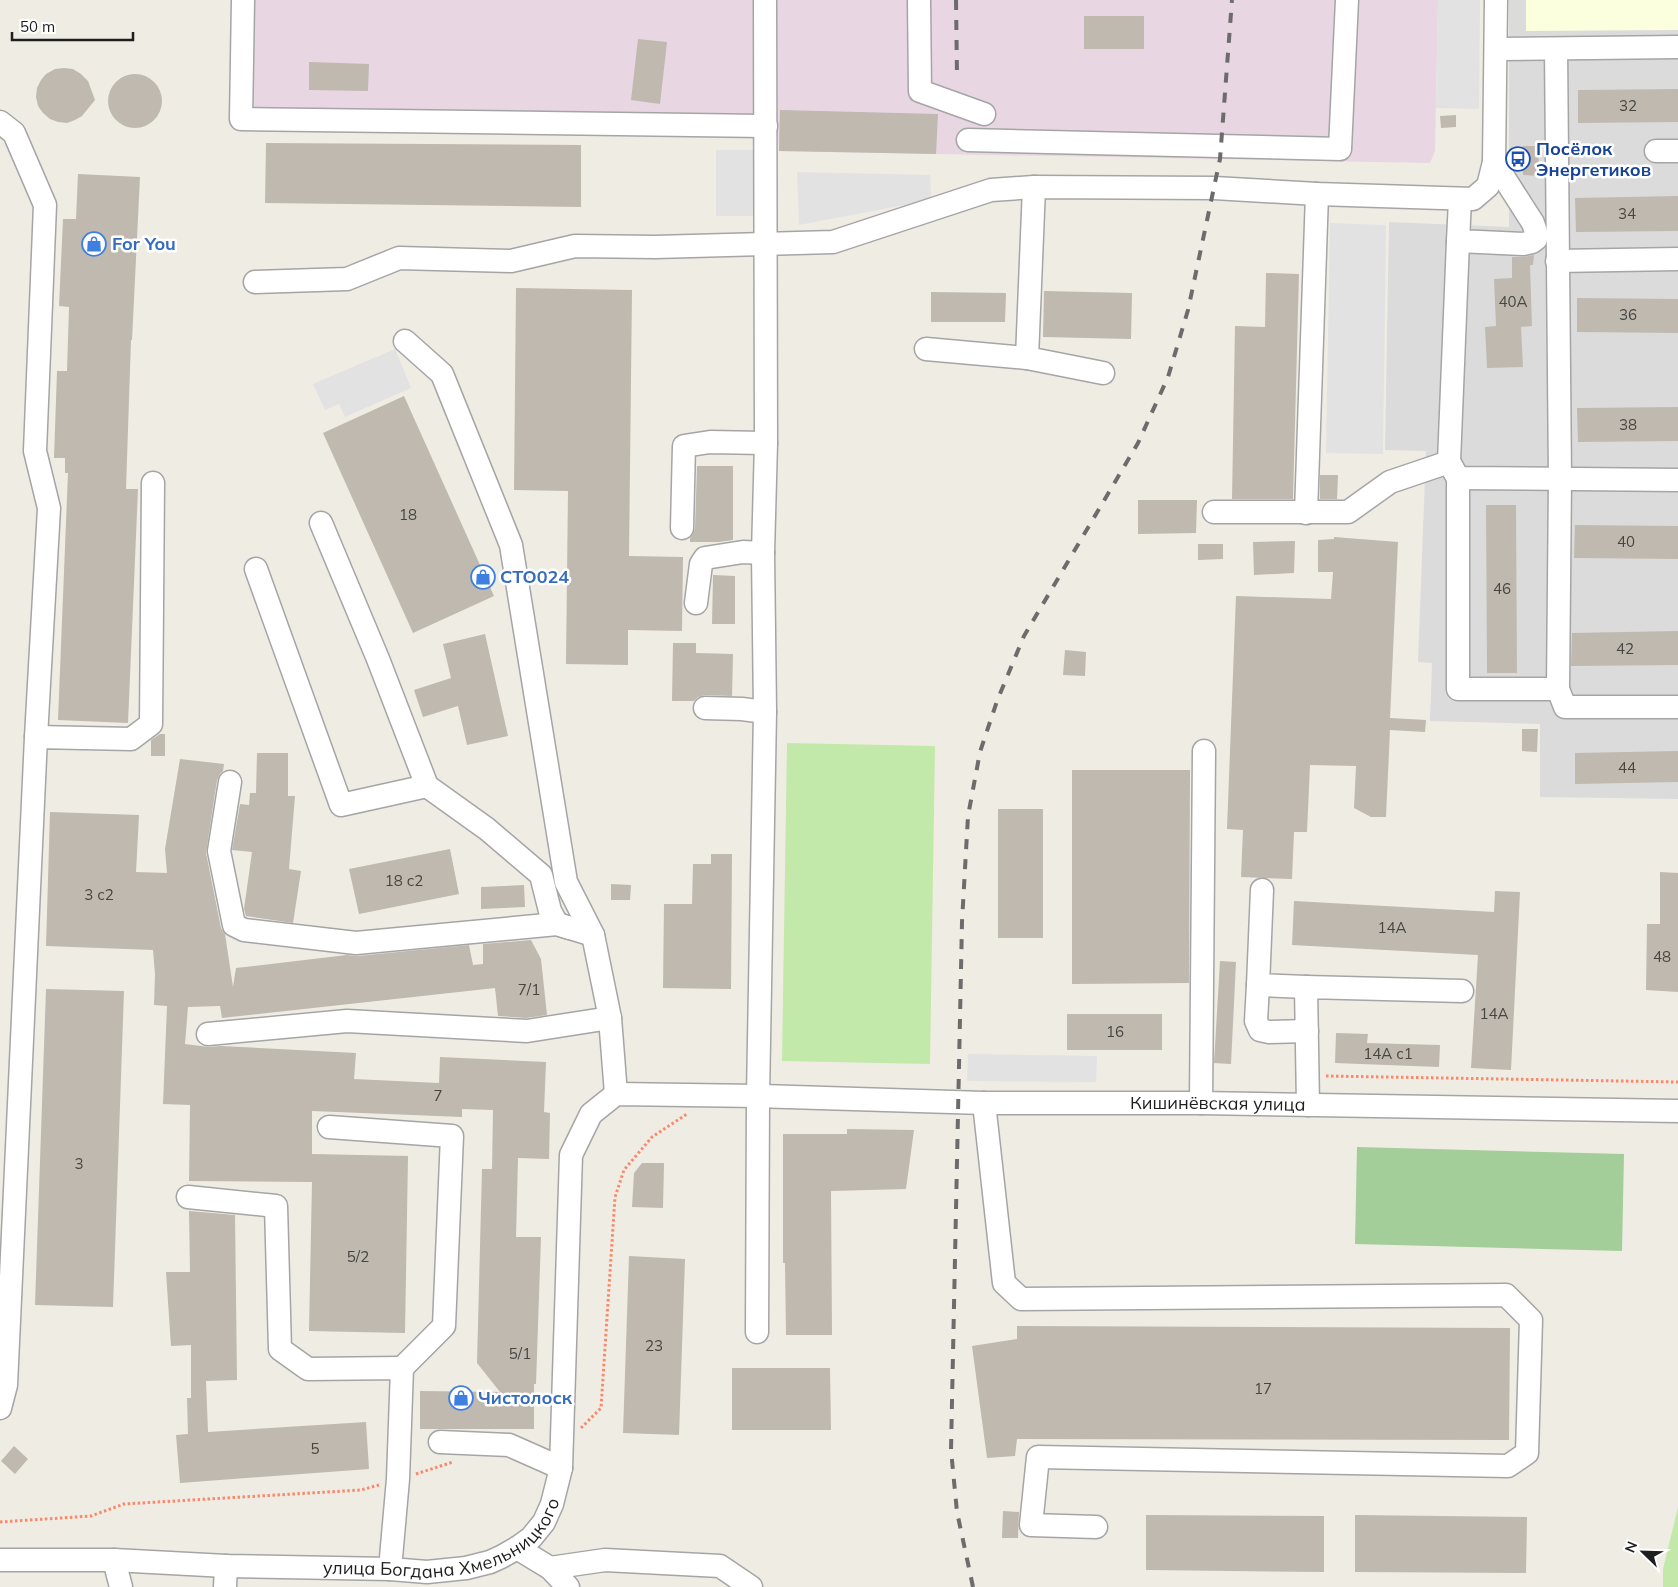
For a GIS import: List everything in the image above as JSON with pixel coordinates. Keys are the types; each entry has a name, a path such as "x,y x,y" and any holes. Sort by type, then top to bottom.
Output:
{"street":[{"path":"243,0 242,119 766,126"},
{"path":"757,1332 758,1096 765,712 763,553 766,443 765,0"},
{"path":"919,0 920,91 984,114"},
{"path":"968,140 1340,149 1346,0"},
{"path":"256,282 347,279 399,258 511,261 575,246 655,247 834,242 991,190 1034,187 1214,188 1317,194 1473,199 1488,186 1494,162 1496,0"},
{"path":"1496,49 1678,47"},
{"path":"1556,49 1560,478 1558,689 1565,707 1678,707"},
{"path":"0,122 14,133 44,205 35,451 49,508 36,737 6,1385 0,1408"},
{"path":"1656,151 1678,151"},
{"path":"1458,241 1523,244 1536,239 1533,223 1494,162"},
{"path":"1027,358 1034,187"},
{"path":"1306,513 1317,194"},
{"path":"1460,200 1454,470 1458,689 1558,689"},
{"path":"1557,261 1678,260"},
{"path":"405,341 442,374 511,545 566,882 593,935 610,1018 616,1094 758,1096"},
{"path":"926,349 1027,358 1103,373"},
{"path":"682,528 684,446 710,442 766,443"},
{"path":"1214,512 1348,512 1390,482 1454,470 1560,478 1678,480"},
{"path":"36,737 132,739 151,724 153,483"},
{"path":"322,523 378,659 427,786 487,829 541,875 550,911 557,924"},
{"path":"696,604 701,564 705,558 743,552 763,553"},
{"path":"256,569 341,804 427,786"},
{"path":"705,708 742,708 765,712"},
{"path":"1201,1103 1204,751"},
{"path":"230,782 219,851 234,926 244,930 356,943 557,924 593,935"},
{"path":"1262,890 1256,1021 1260,1030 1270,1032 1306,1031"},
{"path":"1258,985 1462,991"},
{"path":"1306,987 1308,1105"},
{"path":"208,1034 347,1022 527,1031 610,1018"},
{"name":"улица Богдана Хмельницкого","path":"0,1560 114,1560 225,1576 390,1569 427,1579 490,1562 517,1548 530,1538 544,1522 552,1504 561,1458 571,1154 591,1114 616,1094"},
{"name":"Кишинёвская улица","path":"758,1096 984,1103 1201,1103 1678,1111"},
{"path":"984,1103 1004,1283 1021,1299 1506,1296 1531,1320 1527,1453 1508,1466 1038,1457 1032,1525 1096,1527"},
{"path":"329,1127 452,1136 444,1326 402,1368 398,1480 390,1569"},
{"path":"188,1197 276,1206 280,1349 308,1369 402,1368"},
{"path":"440,1442 509,1445 561,1458"},
{"path":"517,1548 550,1568 568,1587"},
{"path":"114,1560 122,1587"},
{"path":"550,1568 605,1560 720,1566 751,1587"}],"path":[{"path":"1308,1076 1678,1082"},
{"path":"561,1458 601,1408 615,1198 624,1170 652,1137 687,1114 696,1114"},
{"path":"0,1522 91,1516 124,1504 361,1490 453,1462"}],"shaded area":[{"path":"236,0 1438,0 1435,151 1430,163 779,151 778,135 234,130"},
{"path":"1438,0 1480,0 1479,109 1436,108"},
{"path":"1509,0 1678,0 1678,799 1540,797 1540,724 1430,721 1432,663 1418,662 1426,451 1385,450 1389,222 1509,227"},
{"path":"1526,0 1678,0 1678,30 1526,31"},
{"path":"716,150 760,150 759,216 716,216"},
{"path":"797,172 930,175 931,200 799,225"},
{"path":"1330,223 1386,225 1383,454 1326,453"},
{"path":"395,349 411,388 345,417 339,404 325,410 313,384"},
{"path":"968,1054 1097,1056 1096,1082 967,1081"}],"green space":[{"path":"787,743 935,746 930,1064 782,1061"},
{"path":"1357,1147 1624,1154 1622,1251 1355,1244"},
{"path":"1678,1507 1678,1587 1663,1587 1663,1569"}],"building":[{"path":"1084,16 1144,16 1144,49 1084,49"},
{"path":"638,39 667,42 660,104 631,100"},
{"path":"309,62 369,64 368,91 309,90"},
{"path":"55,69 73,69 88,81 95,100 82,116 67,123 50,119 38,106 36,97 37,88 46,74"},
{"path":"130,74 140,74 150,78 158,86 162,101 158,116 150,124 140,128 130,128 120,124 112,116 108,106 108,96 112,86 120,78"},
{"path":"1678,89 1678,122 1578,123 1578,90"},
{"path":"780,110 938,114 936,154 779,151"},
{"path":"1456,115 1456,127 1441,128 1440,116"},
{"path":"266,143 581,145 581,207 265,203"},
{"path":"1523,146 1539,146 1538,176 1523,175"},
{"path":"78,174 140,177 131,340 126,489 138,489 128,723 58,720 68,473 65,473 65,458 54,458 57,371 67,371 69,307 59,306 63,219 76,219"},
{"path":"1678,196 1678,231 1576,232 1575,198"},
{"path":"1534,255 1533,265 1530,265 1532,326 1521,327 1523,367 1487,368 1485,327 1496,326 1494,279 1512,278 1512,257"},
{"path":"1266,273 1299,274 1293,499 1232,499 1235,326 1265,327"},
{"path":"516,288 632,290 629,556 683,557 682,631 628,630 628,665 566,664 568,491 514,490"},
{"path":"1044,291 1132,293 1131,339 1043,337"},
{"path":"931,292 1006,293 1005,322 931,322"},
{"path":"1577,298 1678,299 1678,333 1577,332"},
{"path":"404,396 494,596 413,633 323,433"},
{"path":"1678,407 1678,441 1578,442 1577,408"},
{"path":"697,466 733,466 733,540 690,542 695,528"},
{"path":"1320,475 1338,475 1337,499 1320,499"},
{"path":"1138,500 1197,500 1196,533 1138,534"},
{"path":"1486,505 1516,505 1517,673 1487,673"},
{"path":"1575,525 1678,526 1678,559 1574,558"},
{"path":"1334,537 1398,542 1390,718 1426,720 1425,732 1390,730 1386,817 1371,817 1354,808 1356,766 1310,765 1307,832 1294,832 1292,879 1241,877 1243,830 1227,829 1236,596 1331,599 1333,572 1318,572 1318,540 1334,539"},
{"path":"1295,541 1294,573 1254,575 1253,542"},
{"path":"1198,544 1223,544 1223,559 1198,560"},
{"path":"713,575 735,576 735,624 712,624"},
{"path":"1678,631 1678,665 1571,666 1572,633"},
{"path":"485,634 508,736 467,745 458,706 423,717 414,690 451,678 443,644"},
{"path":"673,643 696,643 696,653 733,654 732,696 705,695 698,697 694,701 672,701"},
{"path":"1065,650 1086,652 1085,676 1063,675"},
{"path":"1522,729 1538,729 1537,752 1522,751"},
{"path":"160,734 165,734 165,756 151,756 151,740"},
{"path":"1678,751 1678,782 1575,784 1575,753"},
{"path":"257,753 288,753 288,796 295,796 289,869 301,871 293,923 246,916 244,909 252,852 232,850 240,804 249,805 250,793 256,793"},
{"path":"180,759 224,764 223,771 217,780 206,853 221,928 225,934 233,987 236,968 347,955 357,956 469,945 473,965 483,964 483,944 531,940 541,959 547,1015 526,1018 498,1016 495,988 222,1018 220,1006 188,1007 185,1044 209,1047 356,1053 354,1079 439,1083 440,1057 546,1062 544,1112 550,1113 549,1159 518,1158 516,1237 541,1237 536,1384 534,1384 534,1429 420,1429 420,1391 500,1392 477,1363 482,1169 492,1169 493,1110 462,1109 462,1117 312,1111 312,1154 408,1156 405,1333 309,1331 312,1182 189,1181 190,1105 163,1104 167,1006 154,1005 155,974 153,950 46,946 50,812 139,815 136,872 167,873 165,849"},
{"path":"1072,770 1190,770 1189,983 1072,984"},
{"path":"998,809 1043,809 1043,938 998,938"},
{"path":"450,849 459,894 359,914 349,869"},
{"path":"711,854 732,854 731,989 663,988 664,904 692,904 693,864 711,864"},
{"path":"1660,872 1678,873 1678,992 1646,990 1647,924 1660,924"},
{"path":"611,884 631,885 630,900 611,900"},
{"path":"524,885 525,907 481,909 481,887"},
{"path":"1495,891 1520,892 1511,1070 1471,1068 1478,955 1292,945 1294,901 1494,912"},
{"path":"1220,961 1236,962 1231,1064 1214,1063"},
{"path":"46,989 124,991 113,1307 35,1305"},
{"path":"1067,1014 1162,1014 1162,1050 1067,1050"},
{"path":"1336,1033 1368,1034 1367,1043 1440,1045 1439,1067 1335,1063"},
{"path":"847,1129 914,1130 906,1189 831,1191 832,1335 786,1335 785,1263 783,1263 783,1134 847,1134"},
{"path":"642,1163 664,1163 663,1208 632,1207 634,1173"},
{"path":"189,1211 235,1215 237,1380 206,1381 208,1432 366,1422 369,1469 180,1483 176,1435 188,1434 187,1398 191,1398 191,1345 171,1346 166,1272 190,1272"},
{"path":"629,1256 685,1259 679,1435 623,1433"},
{"path":"1017,1326 1510,1328 1509,1440 1017,1439 1015,1456 987,1458 972,1346 1017,1339"},
{"path":"732,1368 830,1368 831,1430 732,1430"},
{"path":"14,1446 28,1459 15,1474 1,1461"},
{"path":"1003,1511 1019,1512 1018,1538 1002,1538"},
{"path":"1146,1515 1324,1516 1324,1572 1146,1570"},
{"path":"1355,1515 1527,1517 1526,1573 1355,1572"}],"railway":[{"path":"956,0 957,75"},
{"path":"973,1587 957,1512 951,1450 962,922 968,816 980,752 997,701 1024,636 1138,443 1168,377 1188,310 1220,159 1232,0"}],"place":[{"name":"Посёлок Энергетиков","path":"1518,159"},
{"name":"For You","path":"94,244"},
{"name":"СТО024","path":"483,577"},
{"name":"Чистолоск","path":"461,1398"}]}
